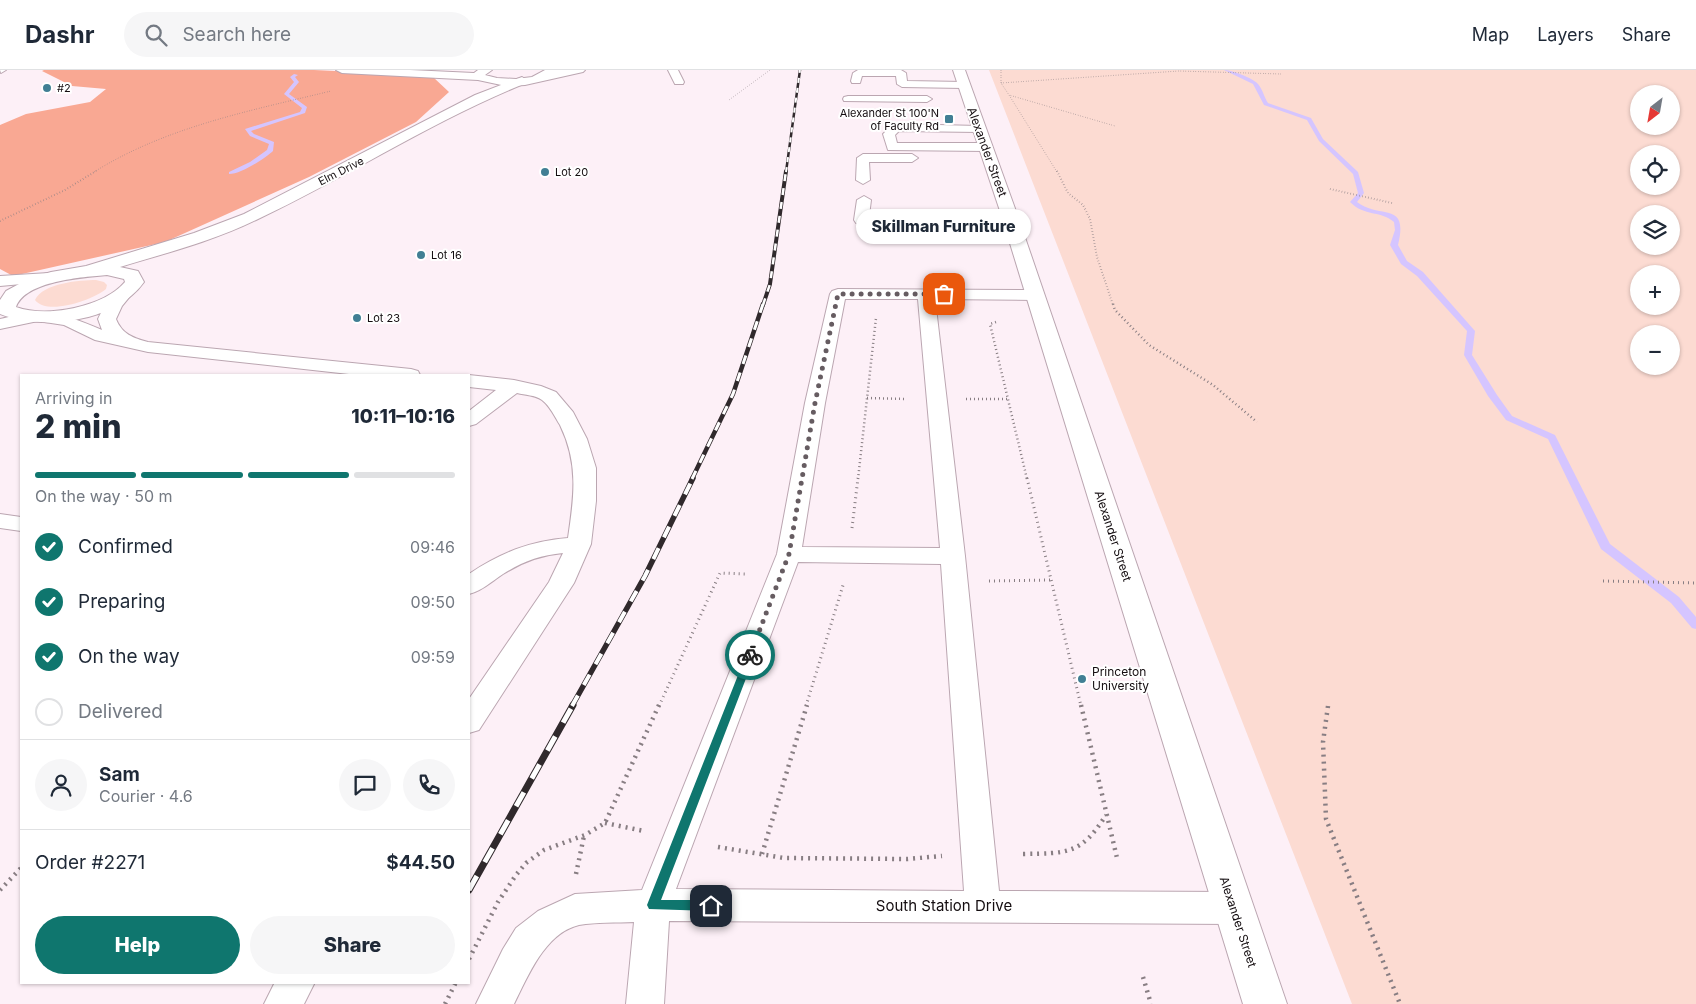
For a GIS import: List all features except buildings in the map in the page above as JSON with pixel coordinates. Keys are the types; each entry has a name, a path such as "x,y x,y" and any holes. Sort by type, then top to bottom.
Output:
{"street":[{"path":"342,70 483,74 493,81 522,81 548,73 579,70"},
{"path":"422,73 469,70"},
{"name":"Alexander Street","path":"959,70 973,121 988,153 1011,218 1265,1004"},
{"name":"Elm Drive","path":"480,98 493,81"},
{"name":"Elm Drive","path":"89,271 200,237 250,217 480,98 522,81"},
{"name":"Elm Drive","path":"38,317 86,310 129,289 146,271 200,237"},
{"path":"38,317 14,314 7,310 4,301 31,285 49,278 89,271 119,271 131,275 129,289"}],"lane":[{"path":"673,70 678,82"},
{"path":"856,81 858,73 901,73 902,84 964,85"},
{"path":"848,99 910,103 938,99"},
{"path":"954,99 968,99"},
{"path":"973,121 896,127 889,134 892,147 988,153"},
{"path":"863,180 863,158 988,153"},
{"path":"864,200 861,220 1011,218"},
{"path":"0,281 49,278"},
{"path":"129,289 109,312 108,322 112,332 132,344"},
{"path":"645,1004 653,905 789,554 815,403 838,294 1035,295"},
{"path":"926,294 953,556 983,907"},
{"path":"0,324 38,317 68,321 101,336 132,344 402,374"},
{"path":"470,381 514,386 534,390 549,396 563,412 577,439 585,468 585,492 579,544 561,583 470,720"},
{"path":"470,419 514,386"},
{"path":"470,585 511,559 540,549 579,544"},
{"path":"789,554 953,556"},
{"name":"South Station Drive","path":"495,1004 516,961 529,940 550,922 575,910 653,905 1234,908"},
{"path":"282,1004 296,984"}],"path":[{"path":"729,100 770,70"},
{"path":"1002,70 1001,83 1050,158 1068,193 1083,204 1090,219 1097,257 1116,310 1149,345 1213,385 1257,422"},
{"path":"1001,83 1179,71 1281,74"},
{"path":"1009,95 1115,126"},
{"path":"0,221 45,201 118,157 160,138 220,118 303,98"},
{"path":"1330,189 1392,203"},
{"path":"851,535 876,316"},
{"path":"998,321 990,324 1117,858"},
{"path":"867,398 911,399"},
{"path":"962,399 1008,399"},
{"path":"470,957 505,890 519,870 539,853 556,844 584,835 605,824 720,573 750,574"},
{"path":"762,854 846,575"},
{"path":"980,581 1051,580"},
{"path":"1603,581 1627,580 1696,583"},
{"path":"1328,706 1323,742 1326,819 1400,1004"},
{"path":"1023,854 1066,852 1085,845 1107,815"},
{"path":"605,824 654,834"},
{"path":"575,876 584,835"},
{"path":"718,847 784,858 907,859 950,856"},
{"path":"0,890 20,869"},
{"path":"1143,977 1151,1004"},
{"path":"445,1004 455,984"}],"shaded area":[{"path":"314,70 417,75 433,77 449,92 416,122 309,177 165,242 13,276 0,269 0,125 26,114 90,102 106,89 72,86 42,71"},
{"path":"989,70 1696,70 1696,1004 1352,1004"},
{"path":"96,280 104,282 107,285 106,289 81,302 49,307 41,305 35,300 39,294 54,286"}],"waterway":[{"path":"1226,70 1252,80 1266,104 1309,119 1321,140 1356,173 1361,193 1353,202 1363,210 1390,215 1397,221 1398,230 1394,245 1404,262 1420,274 1471,331 1468,355 1509,418 1552,437 1605,546 1675,600 1696,625"},
{"path":"231,173 252,163 270,151 272,143 252,135 247,130 302,113 305,108 286,94 297,82 292,77 296,75"}],"railway":[{"path":"786,172 800,70"},
{"path":"763,305 770,284 786,171"},
{"path":"692,479 733,394 763,304"},
{"path":"572,706 645,576 693,478"},
{"path":"470,888 573,705"}],"way so far":[{"path":"750,655 789,554 815,403 838,294 944,294"}],"place":[{"name":"#2","path":"47,88"},
{"name":"Alexander St 100'N of Faculty Rd","path":"949,119"},
{"name":"Lot 20","path":"545,172"},
{"name":"Lot 16","path":"421,255"},
{"name":"Skillman Furniture","path":"944,294"},
{"name":"Lot 23","path":"357,318"},
{"name":"Princeton University","path":"1082,679"}],"route":[{"path":"711,906 653,905 750,655"}]}
